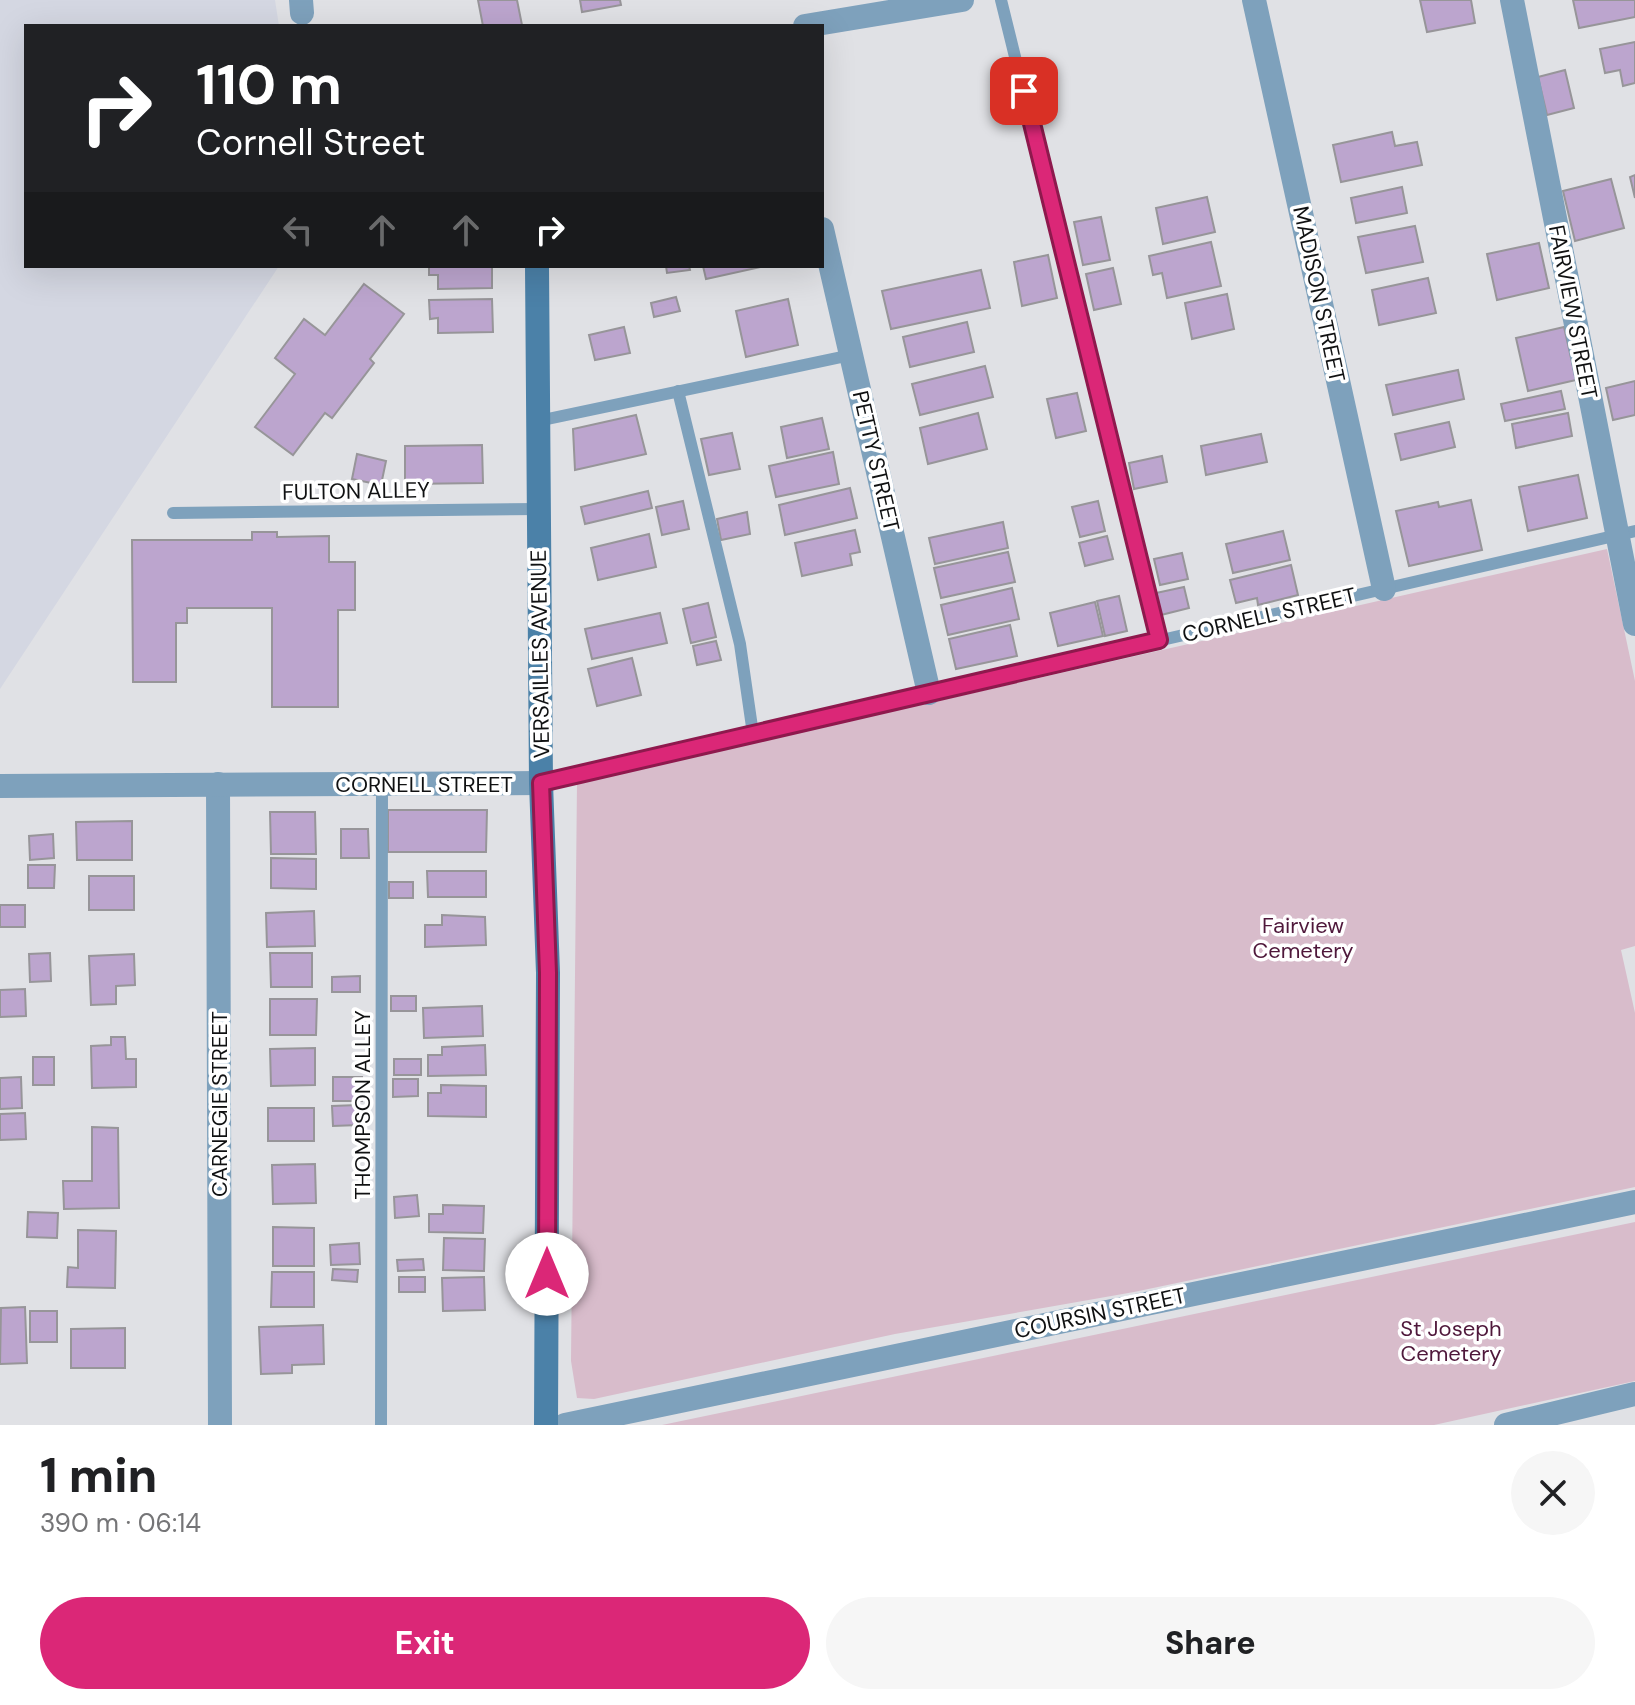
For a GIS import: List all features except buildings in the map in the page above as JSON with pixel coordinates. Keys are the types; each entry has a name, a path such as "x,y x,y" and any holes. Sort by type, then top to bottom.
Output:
{"street":[{"path":"817,24 962,0"},
{"name":"MADISON STREET","path":"1254,0 1384,589"},
{"name":"FAIRVIEW STREET","path":"1512,0 1626,533 1635,624"},
{"name":"PETTY STREET","path":"824,238 929,693"},
{"name":"VERSAILLES AVENUE","path":"537,268 541,783 548,973 546,1425"},
{"name":"CORNELL STREET","path":"0,786 541,783"},
{"name":"CARNEGIE STREET","path":"218,784 220,1425"},
{"name":"COURSIN STREET","path":"565,1425 1635,1202"},
{"path":"1506,1425 1576,1417 1635,1394"}],"lane":[{"path":"1001,0 1159,640"},
{"path":"538,421 851,355"},
{"path":"678,391 740,644 753,734"},
{"name":"FULTON ALLEY","path":"173,513 539,509"},
{"name":"CORNELL STREET","path":"541,783 1626,533"},
{"name":"THOMPSON ALLEY","path":"381,1425 382,784"}],"shaded area":[{"path":"0,0 275,0 279,24 24,24 24,268 278,268 0,689"}],"green space":[{"name":"Fairview Cemetery","path":"1607,549 1635,681 1635,946 1621,950 1635,1013 1635,1187 1134,1292 895,1334 594,1399 577,1398 571,1361 577,783"},
{"name":"St Joseph Cemetery","path":"1635,1222 1635,1381 1434,1425 662,1425"}],"route":[{"path":"547,1274 548,973 541,783 1159,640 1024,91"}]}
